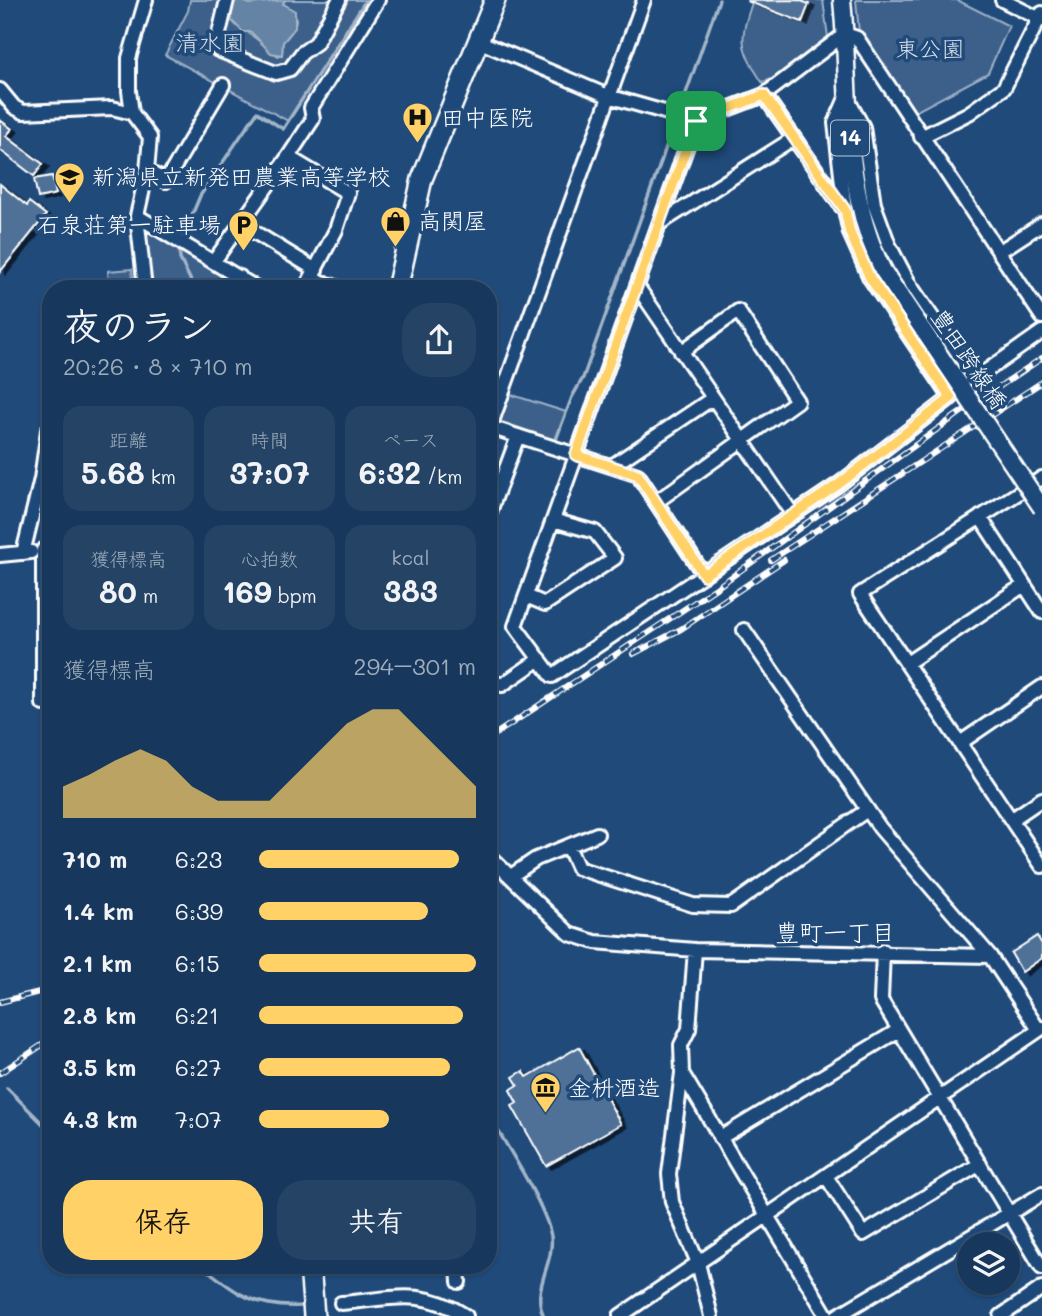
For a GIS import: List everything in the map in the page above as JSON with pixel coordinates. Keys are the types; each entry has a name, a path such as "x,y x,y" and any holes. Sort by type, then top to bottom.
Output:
{"highway":[{"path":"399,280 422,179 495,0"},
{"path":"311,1274 314,1316"}],"main road":[{"name":"14","path":"842,0 846,97"},
{"name":"豊田跨線橋","path":"846,97 859,208 870,245 883,271 1042,508"}],"street":[{"path":"144,280 137,216 147,172 150,137 132,113 129,58 146,0"},
{"path":"227,0 216,46 218,50 276,73 290,69 302,53 316,43 339,0"},
{"path":"214,261 313,119 311,108 378,0"},
{"path":"497,393 644,0"},
{"path":"921,137 969,113 1004,88 1041,18 1002,0"},
{"path":"478,41 608,96 696,121 764,95 845,34 857,37 1042,317"},
{"path":"147,172 166,181 223,85"},
{"path":"0,90 14,107 23,112 111,108 132,113"},
{"path":"764,95 845,210"},
{"path":"846,97 835,123 850,233 870,278 951,398"},
{"path":"846,97 863,127 874,204 890,245 910,285 975,379"},
{"path":"696,121 515,626 552,676 793,515 1042,332"},
{"path":"659,224 794,138"},
{"path":"241,224 311,279 335,230 348,193 288,157"},
{"path":"137,216 244,280"},
{"path":"1000,251 1042,224"},
{"path":"637,286 793,515"},
{"path":"656,502 797,401 738,311 681,352"},
{"path":"612,466 713,398"},
{"path":"497,429 638,475 704,575"},
{"path":"497,493 518,436"},
{"path":"23,553 42,472"},
{"path":"1041,480 979,516 860,594 1042,866"},
{"path":"979,516 1042,612"},
{"path":"526,596 545,604 615,558 596,532 553,520"},
{"path":"0,555 42,551"},
{"path":"907,663 1024,585"},
{"path":"620,1316 1040,1029 990,956 867,810 744,630"},
{"path":"497,683 502,685 540,659"},
{"path":"960,743 1042,687"},
{"path":"1012,820 1042,799"},
{"path":"568,846 578,868 693,905 731,906 867,810"},
{"path":"511,876 536,859 597,834"},
{"path":"497,863 570,934 595,942 695,950 883,951 990,956"},
{"path":"695,950 689,1029 681,1045 682,1073 669,1174 672,1202 698,1263 711,1316"},
{"path":"883,951 881,1000 1042,1269"},
{"path":"720,1138 899,1030"},
{"path":"682,1073 827,1316"},
{"path":"826,1176 863,1234 980,1164"},
{"path":"837,1316 1042,1195"},
{"path":"459,1274 459,1282"},
{"path":"1001,1316 1042,1288"},
{"path":"341,1303 423,1296 444,1302 466,1316"}],"green space":[{"name":"清水園","path":"190,0 239,0 232,1 231,19 278,56 282,55 283,42 296,22 294,12 283,4 285,0 366,0 288,121 165,55 188,11"},
{"path":"753,0 823,0 828,37 773,79 762,82 749,60 744,42 745,25"},
{"name":"東公園","path":"856,0 957,0 1009,26 988,73 915,112 859,33"},
{"path":"139,219 238,280 145,280"},
{"path":"132,269 133,280 108,280 108,271"},
{"path":"506,393 566,412 555,445 497,424"}],"shaded area":[{"path":"240,0 250,4 285,0 283,4 295,11 295,28 283,42 282,55 271,53 251,32 243,32 226,15 232,1"}],"building":[{"path":"798,0 809,4 802,22 747,1"},
{"path":"0,120 12,129 6,136 43,164 34,176 0,150"},
{"path":"52,176 56,194 38,198 34,179"},
{"path":"0,184 27,206 29,202 46,215 0,272"},
{"path":"1037,936 1042,944 1042,958 1022,972 1011,953"},
{"name":"金枡酒造","path":"579,1047 621,1124 546,1166 512,1106 517,1103 510,1090 518,1085 513,1077 523,1071 527,1077"}],"waterway":[{"path":"182,239 200,196 257,112 283,129 366,0"},
{"path":"679,113 719,0"},
{"path":"497,421 555,442 572,397 583,378 676,120"},
{"path":"179,246 180,259 190,280"},
{"path":"7,1088 42,1123"},
{"path":"497,1129 533,1191 551,1236 550,1256 540,1296 544,1316"},
{"path":"213,1274 236,1291 259,1302 301,1306"}],"railway":[{"path":"497,733 716,588 960,413 1042,358"},
{"path":"771,560 1042,382"},
{"path":"633,654 681,629 784,560"},
{"path":"0,1002 42,991"},
{"path":"0,1073 42,1045"}],"place":[{"name":"田中医院","path":"418,145"},
{"name":"新潟県立新発田農業高等学校","path":"69,204"},
{"name":"高関屋","path":"395,248"},
{"name":"石泉荘第一駐車場","path":"244,252"},
{"name":"金枡酒造","path":"545,1115"}],"district":[{"name":"豊町一丁目","path":"835,933"}],"route":[{"path":"764,95 845,210 850,233 870,278 951,398 839,484 704,575 638,475 576,455 696,121 764,95"}]}
